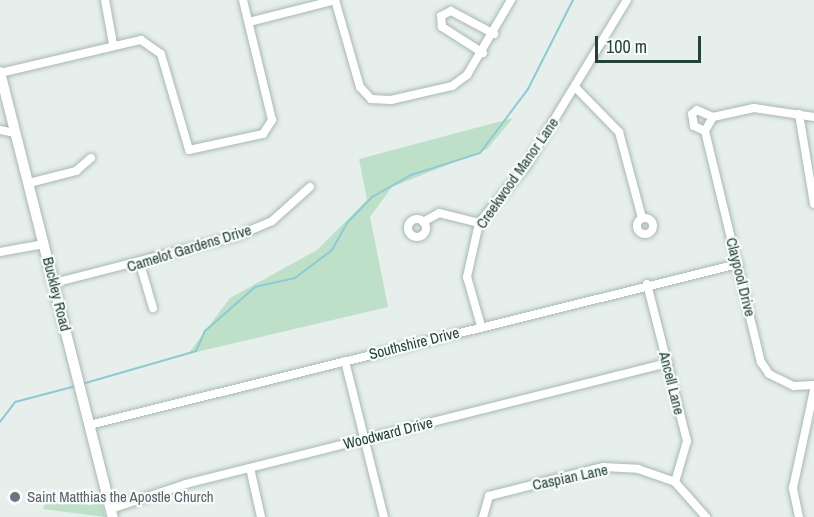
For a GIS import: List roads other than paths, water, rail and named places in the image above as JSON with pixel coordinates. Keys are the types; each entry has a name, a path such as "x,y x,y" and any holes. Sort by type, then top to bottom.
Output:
{"street":[{"path":"105,0 113,44"},
{"path":"0,73 141,39 156,48 183,142 199,152 270,128 243,0"},
{"path":"249,22 335,0 360,87 371,99 452,86 467,75 483,53 511,0"},
{"name":"Creekwood Manor Lane","path":"481,326 467,277 479,224 526,166 576,88 627,0"},
{"path":"483,53 442,27 441,16 451,11 494,34"},
{"name":"Buckley Road","path":"0,73 112,513"},
{"path":"576,88 619,132 642,218"},
{"name":"Claypool Drive","path":"814,117 754,108 713,117 697,110 692,114 694,126 705,132 764,368 794,386 814,387"},
{"path":"799,114 814,204"},
{"path":"705,132 713,117"},
{"path":"0,130 16,133"},
{"path":"28,183 76,171 91,158"},
{"name":"Camelot Gardens Drive","path":"54,283 140,264 272,221 310,187"},
{"path":"423,222 440,213 479,224"},
{"path":"0,252 44,244"},
{"path":"140,264 153,308"},
{"name":"Southshire Drive","path":"90,425 647,284 738,264"},
{"name":"Ancell Lane","path":"647,284 687,441 675,482"},
{"path":"345,361 384,517"},
{"name":"Woodward Drive","path":"112,513 250,468 668,363"},
{"path":"799,517 793,488 814,387"},
{"name":"Caspian Lane","path":"483,517 489,496 603,467 638,469 675,482 706,517"},
{"path":"250,468 261,517"}],"waterway":[{"path":"82,384 196,351 205,331 255,287 295,278 332,250 347,223 372,197 411,175 480,153 528,89 573,0"},
{"path":"0,422 15,402 76,386"}],"place":[{"name":"Saint Matthias the Apostle Church","path":"15,497"}]}
